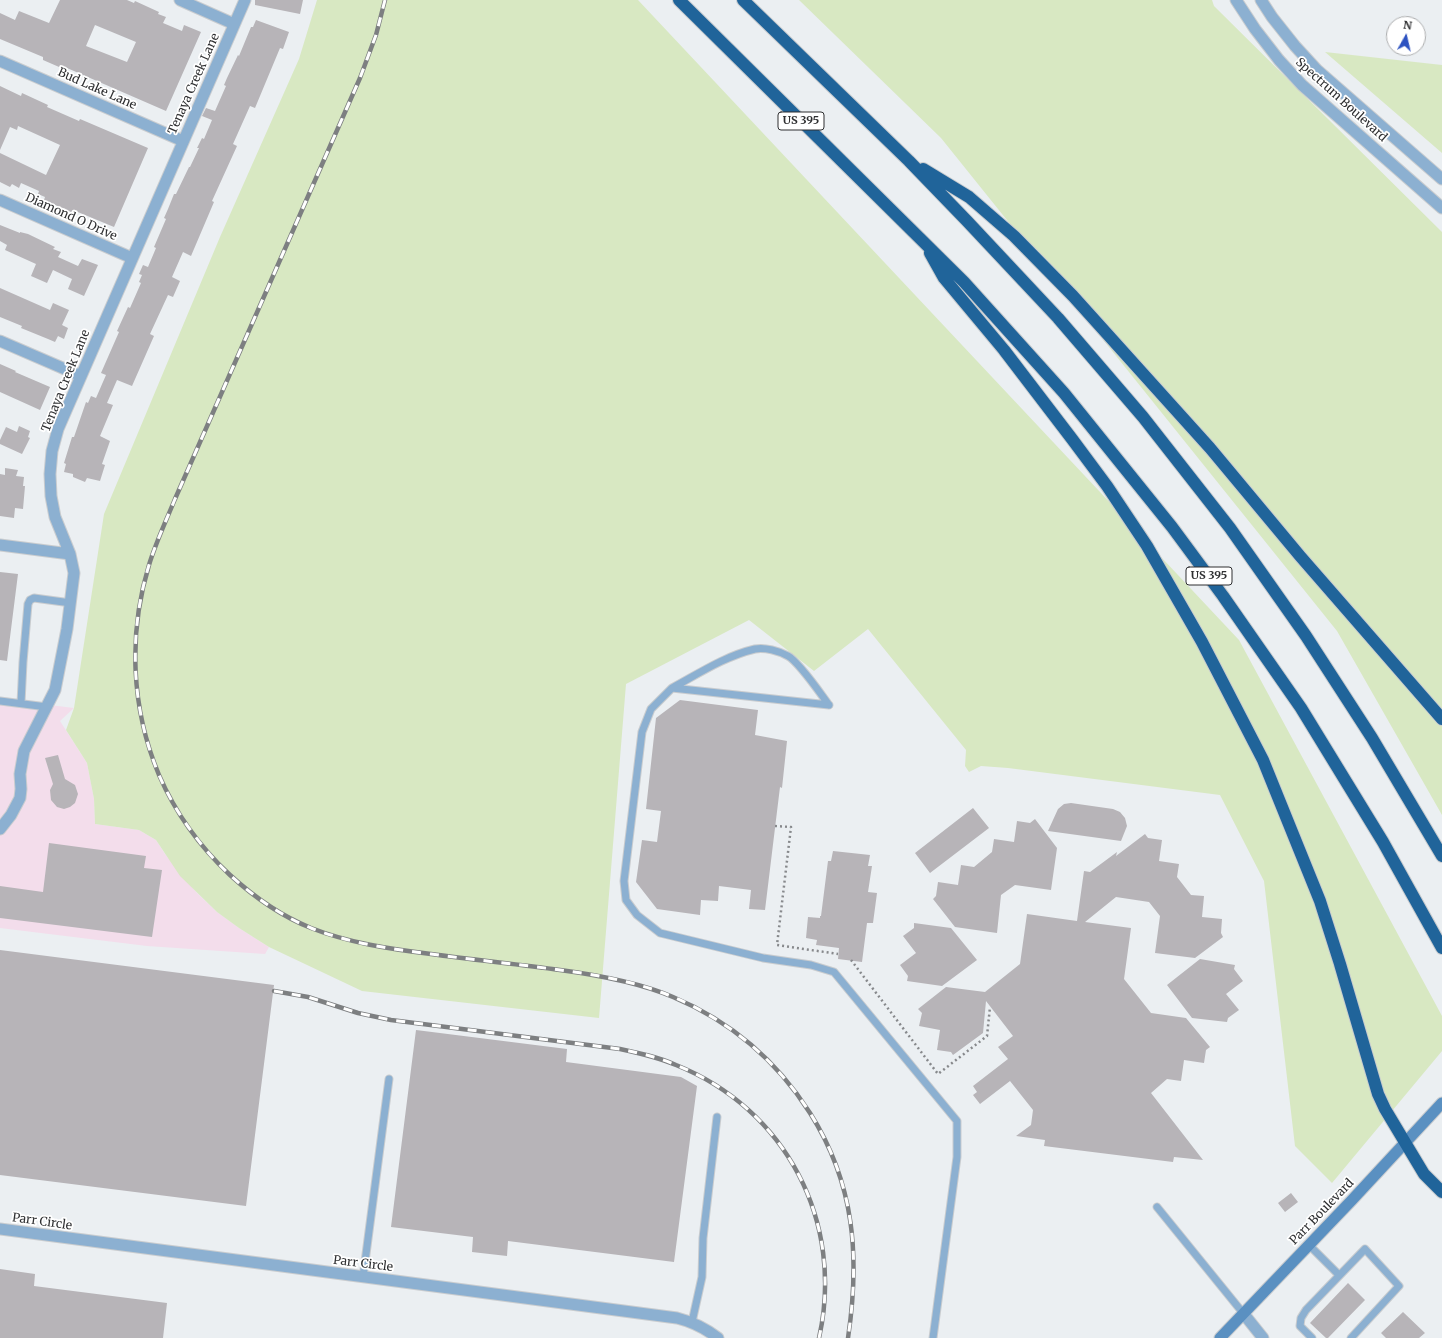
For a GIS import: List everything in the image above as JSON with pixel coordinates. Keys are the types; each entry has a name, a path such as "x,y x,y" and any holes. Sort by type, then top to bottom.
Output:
{"highway":[{"name":"US 395","path":"679,0 964,282 1064,393 1172,527 1223,596 1301,708 1353,792 1442,948"},
{"path":"743,0 909,161 1058,318 1143,417 1225,522 1306,636 1372,738 1442,856"},
{"path":"909,161 969,196 1014,236 1073,296 1210,448 1300,556 1442,719"},
{"path":"924,242 944,278 1004,350 1106,486 1147,546 1209,655 1263,760 1314,887 1340,964 1378,1094 1385,1109 1424,1174 1442,1192"}],"main road":[{"name":"Parr Boulevard","path":"1220,1338 1442,1103"}],"street":[{"path":"180,0 234,24"},
{"name":"Tenaya Creek Lane","path":"0,829 11,815 20,798 20,774 24,751 55,690 71,603 74,573 70,554 55,517 51,496 50,474 52,451 58,429 245,0"},
{"name":"Spectrum Boulevard","path":"1236,0 1274,54 1302,85 1442,208"},
{"name":"Spectrum Boulevard","path":"1261,0 1272,17 1295,46 1317,70 1442,179"},
{"name":"Bud Lake Lane","path":"0,61 183,141"},
{"name":"Diamond O Drive","path":"0,200 132,258"},
{"path":"0,341 80,376"},
{"path":"0,545 70,554"},
{"name":"Parr Circle","path":"0,1229 677,1318 692,1322 706,1329 718,1338"},
{"path":"1243,1313 1263,1338"}],"lane":[{"path":"21,704 28,604 30,600 34,598 71,603"},
{"path":"672,688 829,704 793,660 788,656 773,650 756,649 723,660 672,688 651,709 642,732 624,881 626,900 637,915 660,933 762,958 811,965 834,972 957,1121 957,1157 933,1338"},
{"path":"0,701 47,707"},
{"path":"363,1277 389,1079"},
{"path":"692,1322 702,1277 703,1238 717,1117"},
{"path":"1157,1207 1243,1313"},
{"path":"1308,1245 1339,1275"},
{"path":"1312,1338 1300,1326 1301,1318 1306,1310 1365,1249 1399,1286 1351,1338"}],"path":[{"path":"775,826 791,827 777,945 838,954"},
{"path":"851,960 938,1074 987,1036 990,1007"}],"shaded area":[{"path":"0,699 74,708 60,721 87,763 94,799 95,824 139,830 156,840 165,854 197,893 217,912 269,947 265,954 147,946 0,928"}],"green space":[{"path":"317,0 638,0 1239,640 1442,1016 1442,1051 1332,1183 1295,1146 1264,881 1220,795 1008,768 981,766 969,772 965,766 966,750 868,629 814,671 749,620 626,684 599,1018 362,991 269,947 217,912 180,876 156,840 139,830 95,824 94,799 87,763 66,730 74,708 104,514 220,237 299,59"},
{"path":"799,0 1212,0 1214,6 1442,232 1442,815 1337,631 941,138"},
{"path":"1325,52 1442,65 1442,153"}],"building":[{"path":"60,0 127,0 134,3 135,1 159,12 158,14 166,17 163,23 182,31 184,25 201,32 166,111 67,68 66,70 43,60 43,57 0,39 0,13 15,20 19,11 49,23","holes":["95,25 136,42 127,62 86,46"]},
{"path":"255,0 303,0 300,14 255,5"},
{"path":"256,20 289,32 283,49 280,48 255,108 250,106 233,144 237,146 212,201 214,202 191,256 183,252 172,277 180,281 173,297 168,295 150,334 154,336 132,386 117,380 107,403 113,405 100,436 110,441 102,464 105,465 100,481 87,478 85,482 73,477 73,474 64,472 66,464 64,463 72,437 74,437 86,402 88,403 91,396 96,398 106,375 101,373 119,332 117,331 128,307 130,308 141,283 139,282 142,275 139,274 143,265 148,267 156,248 154,247 166,219 164,218 174,194 176,194 190,167 199,148 197,148 202,138 204,139 212,120 202,116 206,108 215,111 226,86 224,85 227,78 238,55 239,56 251,27 253,27"},
{"path":"0,86 21,96 22,93 48,105 47,107 79,121 80,119 148,148 114,227 73,210 71,212 44,200 45,197 38,194 39,191 21,183 19,188 12,184 10,187 0,182 0,153 46,175 60,145 18,126 17,130 10,127 0,150"},
{"path":"0,225 20,233 28,234 55,247 53,249 61,252 58,257 78,266 82,259 98,265 84,296 68,289 72,279 53,270 47,283 31,276 36,264 5,250 7,245 0,241"},
{"path":"0,288 50,310 53,303 69,310 62,325 68,328 64,339 58,336 55,342 21,328 22,326 0,317"},
{"path":"0,364 50,387 40,410 0,392"},
{"path":"19,426 30,431 28,437 30,438 22,454 0,444 0,440 6,427 17,432"},
{"path":"5,468 18,470 16,476 24,477 23,486 25,486 23,509 15,508 14,518 0,516 0,474 5,475"},
{"path":"0,572 18,574 7,661 0,660"},
{"path":"680,700 758,710 755,735 787,741 765,910 749,909 751,890 719,886 718,901 701,900 700,915 657,909 636,882 642,840 657,842 661,811 646,809 656,718"},
{"path":"58,755 65,779 75,785 78,794 75,803 64,809 57,807 51,800 50,790 53,784 45,758"},
{"path":"1071,803 1113,809 1120,812 1125,818 1127,826 1121,841 1048,831 1058,809 1064,804"},
{"path":"973,808 989,828 930,873 915,853"},
{"path":"1035,819 1057,848 1051,890 1015,885 1001,895 997,933 955,927 933,899 936,896 938,882 958,885 961,865 974,867 992,852 994,839 1014,842 1017,821 1030,823"},
{"path":"1145,834 1148,838 1162,840 1159,861 1179,864 1177,877 1191,895 1204,896 1202,917 1222,919 1221,933 1223,937 1195,958 1155,953 1160,916 1149,902 1116,897 1085,922 1131,928 1124,979 1151,1013 1186,1018 1210,1047 1206,1050 1204,1063 1184,1060 1181,1081 1167,1079 1151,1093 1203,1160 1174,1157 1173,1162 1044,1146 1045,1140 1016,1136 1031,1125 1033,1110 1010,1081 980,1104 973,1095 977,1092 973,1086 1008,1059 998,1047 1013,1036 986,1001 983,1033 953,1055 951,1052 937,1050 940,1030 919,1026 922,1013 918,1009 946,987 985,992 1020,964 1027,914 1077,921 1084,871 1090,872 1117,852 1116,856"},
{"path":"49,843 146,856 144,868 162,870 152,937 0,918 0,886 43,892"},
{"path":"833,851 870,855 868,866 872,866 868,892 877,893 873,923 867,923 862,962 838,959 839,948 816,945 817,940 806,938 808,917 820,918 821,916 828,861 831,861"},
{"path":"914,923 951,928 977,960 942,986 907,981 908,976 900,965 916,953 903,936 914,928"},
{"path":"0,950 274,985 246,1206 0,1175"},
{"path":"1200,959 1235,965 1234,969 1243,981 1226,994 1239,1010 1228,1018 1227,1022 1192,1018 1167,985"},
{"path":"416,1030 567,1049 566,1062 681,1077 697,1086 674,1262 508,1241 507,1256 472,1252 473,1237 391,1227"},
{"path":"1291,1193 1298,1202 1285,1212 1278,1203"},
{"path":"0,1269 35,1274 34,1286 167,1303 163,1338 0,1338"},
{"path":"1348,1283 1365,1300 1328,1338 1326,1338 1310,1323"},
{"path":"1403,1312 1425,1333 1419,1338 1386,1338 1381,1333"}],"railway":[{"path":"385,0 376,35 360,78 175,499 149,565 142,591 138,618 136,671 138,697 150,750 165,789 189,828 208,853 230,875 248,890 289,918 311,928 340,938 385,948 574,972 632,983 673,997 694,1007 714,1018 750,1044 783,1076 797,1094 810,1113 825,1140 837,1167 845,1194 853,1250 852,1308 848,1338"},
{"path":"274,991 308,997 358,1013 391,1020 620,1049 669,1062 715,1085 748,1110 776,1140 798,1174 814,1212 823,1253 825,1295 819,1338"}]}
